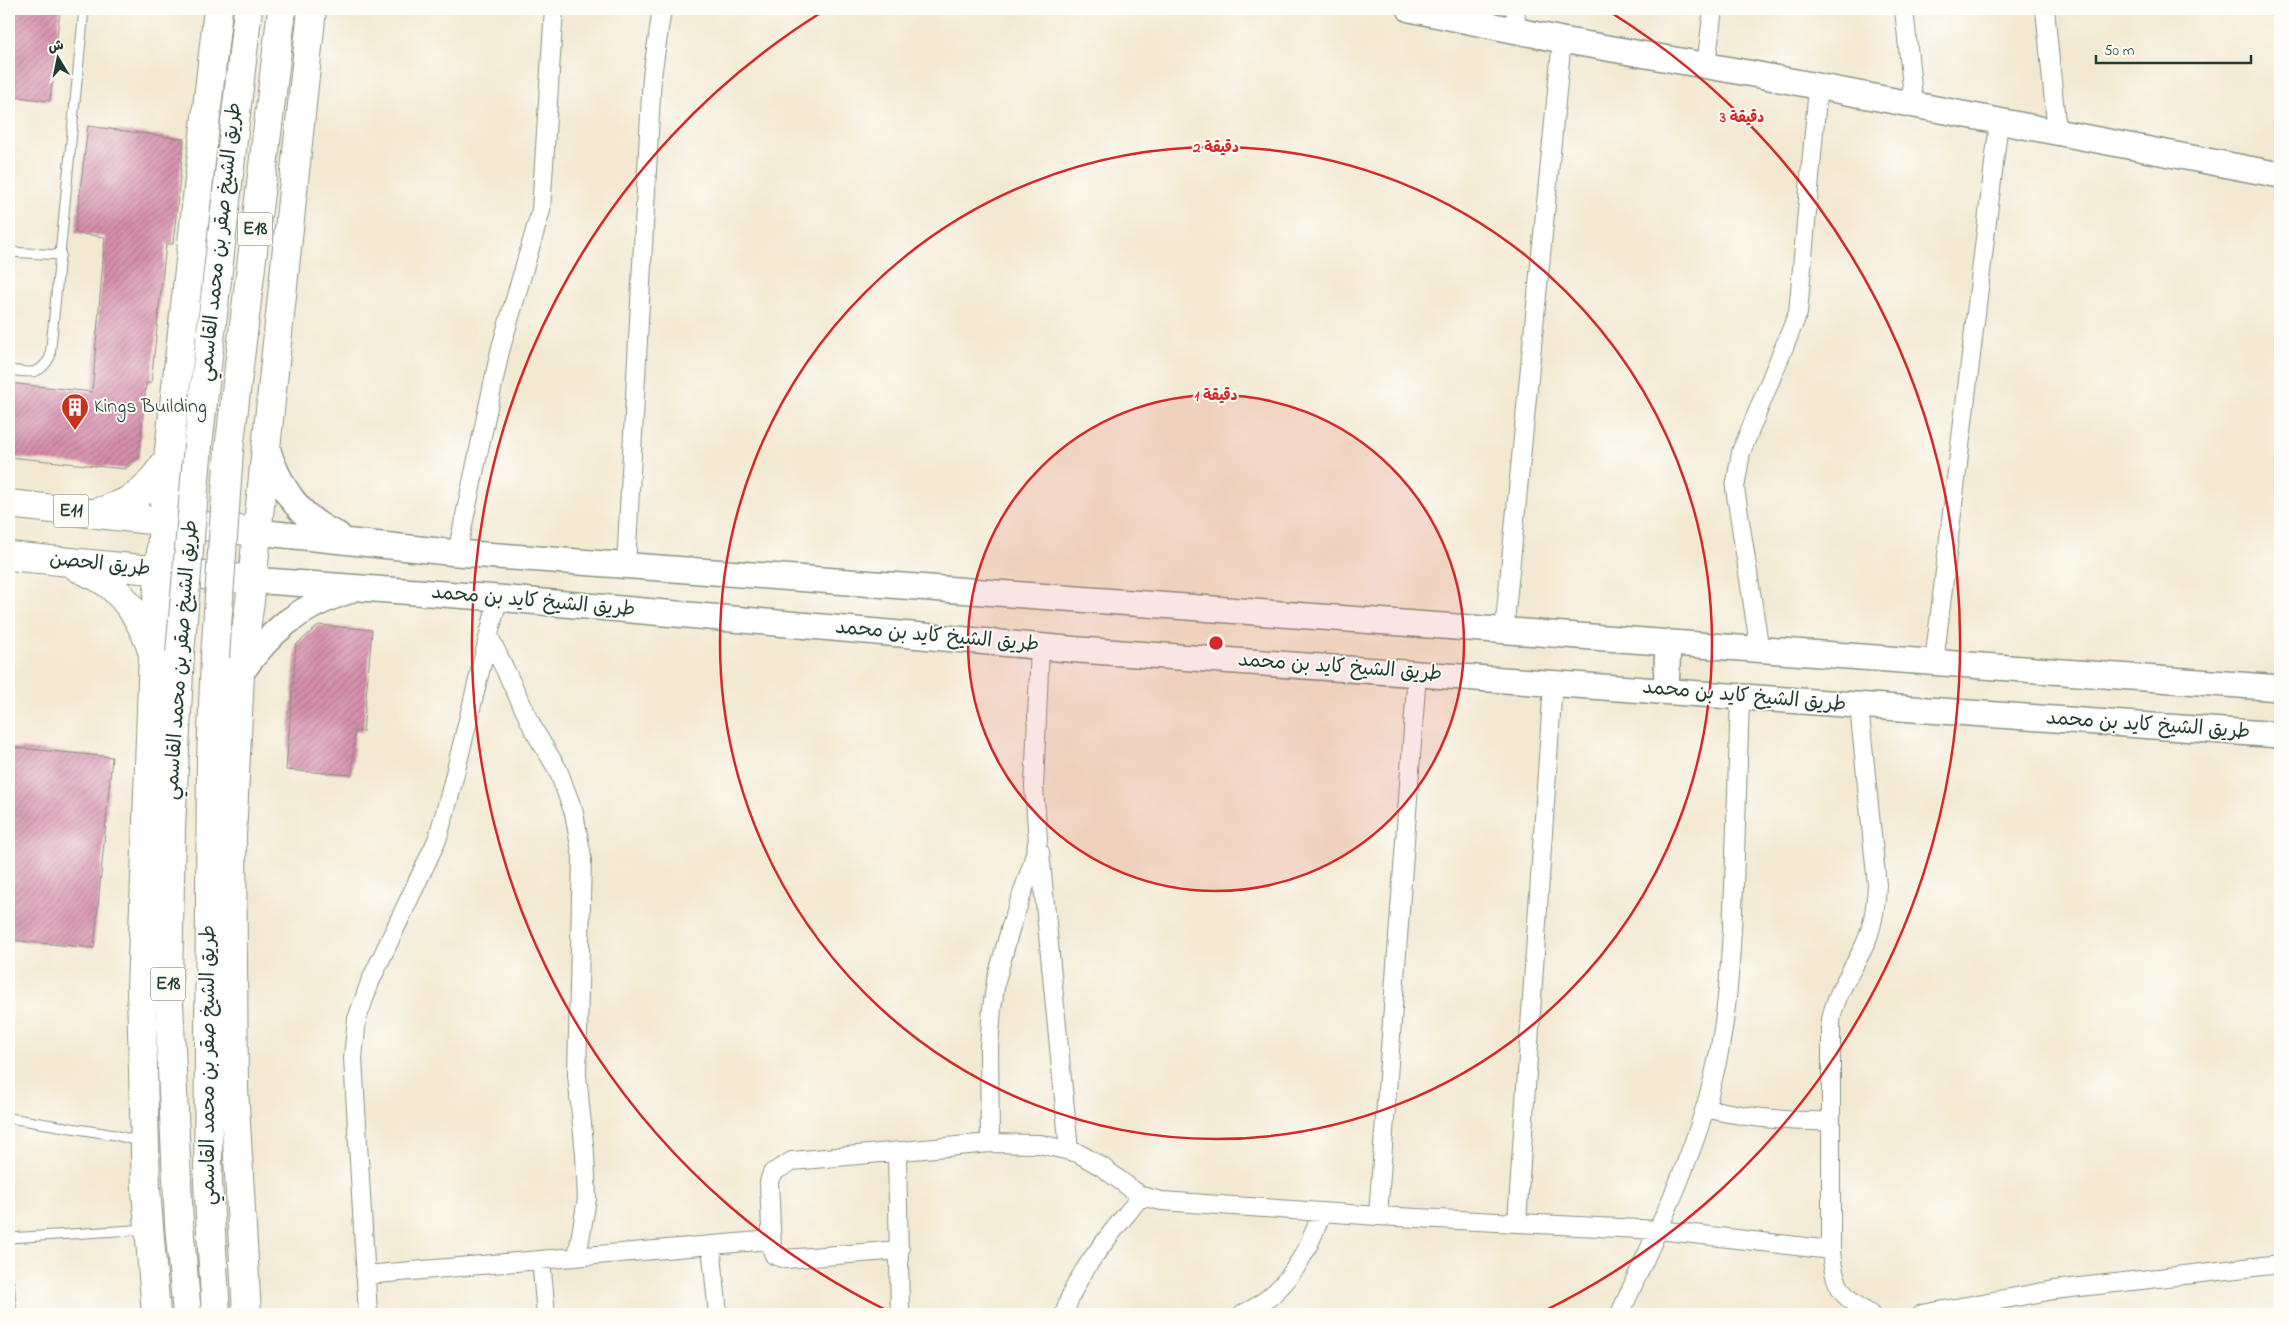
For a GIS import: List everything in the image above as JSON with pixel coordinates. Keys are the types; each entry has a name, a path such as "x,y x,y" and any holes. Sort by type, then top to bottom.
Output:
{"main road":[{"path":"156,1314 141,1232 145,1143 141,989 153,654 168,459 218,9"},
{"name":"طريق الشيخ صقر بن محمد القاسمي","path":"187,1314 179,1224 168,982 170,828 180,653 198,445 248,9"},
{"name":"طريق الشيخ صقر بن محمد القاسمي","path":"216,1314 208,1182 211,769 215,658 229,450 282,9"},
{"path":"1410,9 1516,20 1562,40 1818,86 2280,175"},
{"path":"246,1314 234,1068 232,836 240,674 252,580 265,441 312,10"},
{"path":"265,441 281,485 294,504 328,532 349,540"},
{"path":"92,514 116,506 147,489 168,459"},
{"name":"E11","path":"9,504 257,532"},
{"path":"257,532 349,540 458,553 626,566 2280,688"},
{"name":"طريق الحصن","path":"9,556 252,580"},
{"path":"67,562 110,585 135,613 146,630 153,654"},
{"name":"طريق الشيخ كايد بن محمد","path":"252,580 354,589 498,598 1040,646 1666,690 1740,698 2280,735"},
{"path":"240,674 257,650 277,629 300,611 326,598 354,589"},
{"path":"1666,690 1668,644"}],"street":[{"path":"458,553 500,350 542,210 554,9"},
{"path":"626,566 652,76 662,9"},
{"path":"1706,65 1713,9"},
{"path":"1904,9 1914,106"},
{"path":"2045,9 2057,133"},
{"path":"1504,632 1562,40"},
{"path":"1760,651 1735,488 1741,452 1798,312 1818,86"},
{"path":"1934,663 1998,122"},
{"path":"368,1314 353,1058 357,1018 370,982 437,840 498,598"},
{"path":"489,636 535,732 558,770 574,813 582,857 577,1075 585,1154 587,1199 578,1257"},
{"path":"1040,646 1034,787 1069,1150"},
{"path":"1378,1216 1417,673"},
{"path":"1517,1222 1553,683"},
{"path":"1620,1314 1659,1230 1690,1153 1713,1078 1726,1009 1731,947 1740,698"},
{"path":"1859,706 1877,885 1876,912 1865,944 1833,1008 1830,1043 1831,1250 1832,1271 1840,1290 1854,1305 1870,1314"},
{"path":"990,1142 990,1048 992,1008 996,981 1038,840"},
{"path":"1705,1108 1730,1114 1780,1121 1831,1121"},
{"path":"900,1250 786,1259 774,1255 769,1182 772,1173 780,1166 792,1160 897,1152 990,1142 1040,1144 1069,1150 1102,1166 1141,1196 1162,1201 1378,1216 1659,1230 1831,1250"},
{"path":"897,1152 900,1314"},
{"path":"1064,1314 1073,1290 1084,1272 1141,1196"},
{"path":"1243,1314 1274,1293 1296,1269 1312,1242 1322,1212"},
{"path":"365,1275 772,1240"},
{"path":"711,1245 718,1314"},
{"path":"541,1260 546,1314"},
{"path":"1922,1314 2054,1290 2280,1264"}],"lane":[{"path":"9,370 34,373 40,371 50,357 84,9"},
{"path":"9,252 60,256"},
{"path":"9,1118 115,1135 145,1143"},
{"path":"9,1238 141,1232"},
{"path":"9,1283 12,1314"}],"building":[{"path":"9,9 60,9 50,101 9,96"},
{"path":"88,126 184,139 173,244 166,244 151,383 146,383 139,458 125,469 9,457 9,383 92,392 105,237 75,233"},
{"path":"319,625 372,630 363,732 355,731 352,775 286,770 296,645"},
{"path":"9,747 112,757 94,948 9,940"}],"place":[{"name":"Kings Building","path":"75,431"}]}
